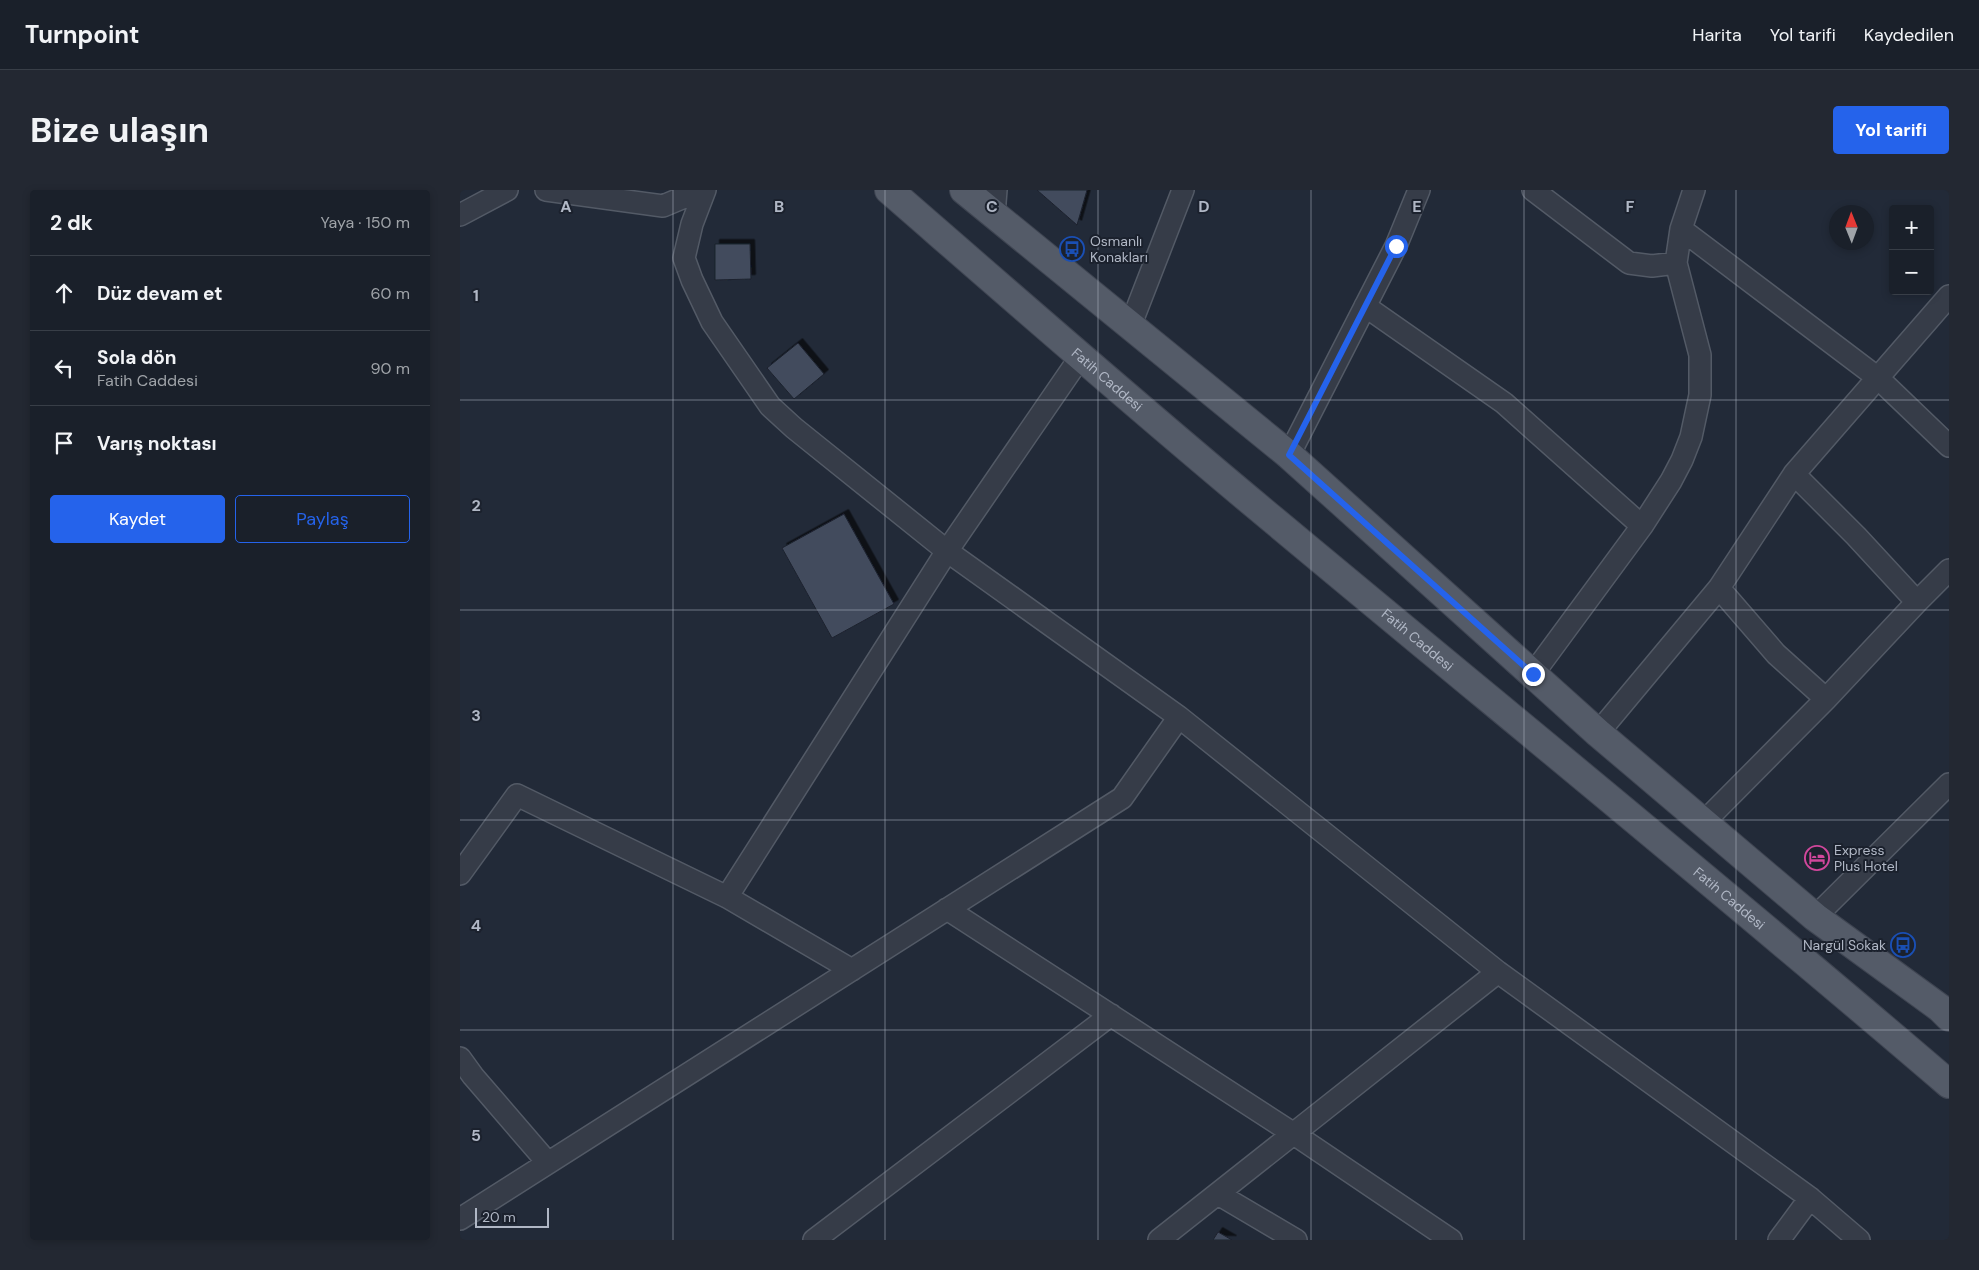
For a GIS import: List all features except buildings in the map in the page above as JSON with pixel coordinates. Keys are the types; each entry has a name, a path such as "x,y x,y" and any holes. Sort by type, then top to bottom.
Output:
{"main road":[{"name":"Fatih Caddesi","path":"889,190 1264,512 1674,854 1785,944 1949,1084"},
{"path":"964,190 995,203 1131,324 1289,455 1598,733 1815,917 1946,1008"}],"street":[{"path":"460,215 507,190"},
{"path":"546,190 663,206 703,190"},
{"path":"703,190 684,258 692,280 712,322 770,406 794,428 947,551 1179,717 1498,972 1810,1198 1859,1240"},
{"path":"1131,324 1183,190"},
{"path":"1289,455 1396,246 1419,190"},
{"path":"1533,190 1629,262 1652,266 1676,263"},
{"path":"1533,674 1642,526 1671,481 1691,437 1700,395 1700,355 1676,263 1681,229 1694,190"},
{"path":"1681,229 1878,378 1949,446"},
{"path":"1598,733 1718,588 1794,474 1949,296"},
{"path":"1365,306 1504,403 1642,526"},
{"path":"727,897 947,551 1081,356"},
{"path":"1794,474 1856,536 1917,602"},
{"path":"1704,822 1826,699 1949,570"},
{"path":"1718,588 1776,654 1826,699"},
{"path":"460,1219 1122,798 1179,717"},
{"path":"1815,917 1949,784"},
{"path":"460,874 517,795 727,897 852,970"},
{"path":"947,909 1294,1134 1451,1240"},
{"path":"1160,1240 1498,972"},
{"path":"814,1240 1111,1015"},
{"path":"460,1058 473,1076 548,1163"},
{"path":"1218,1194 1296,1240"},
{"path":"1779,1240 1810,1198"}],"place":[{"name":"Osmanlı Konakları","path":"1072,249"},
{"name":"Express Plus Hotel","path":"1817,858"},
{"name":"Nargül Sokak","path":"1903,945"}],"route":[{"path":"1396,246 1289,455 1533,674"}]}
